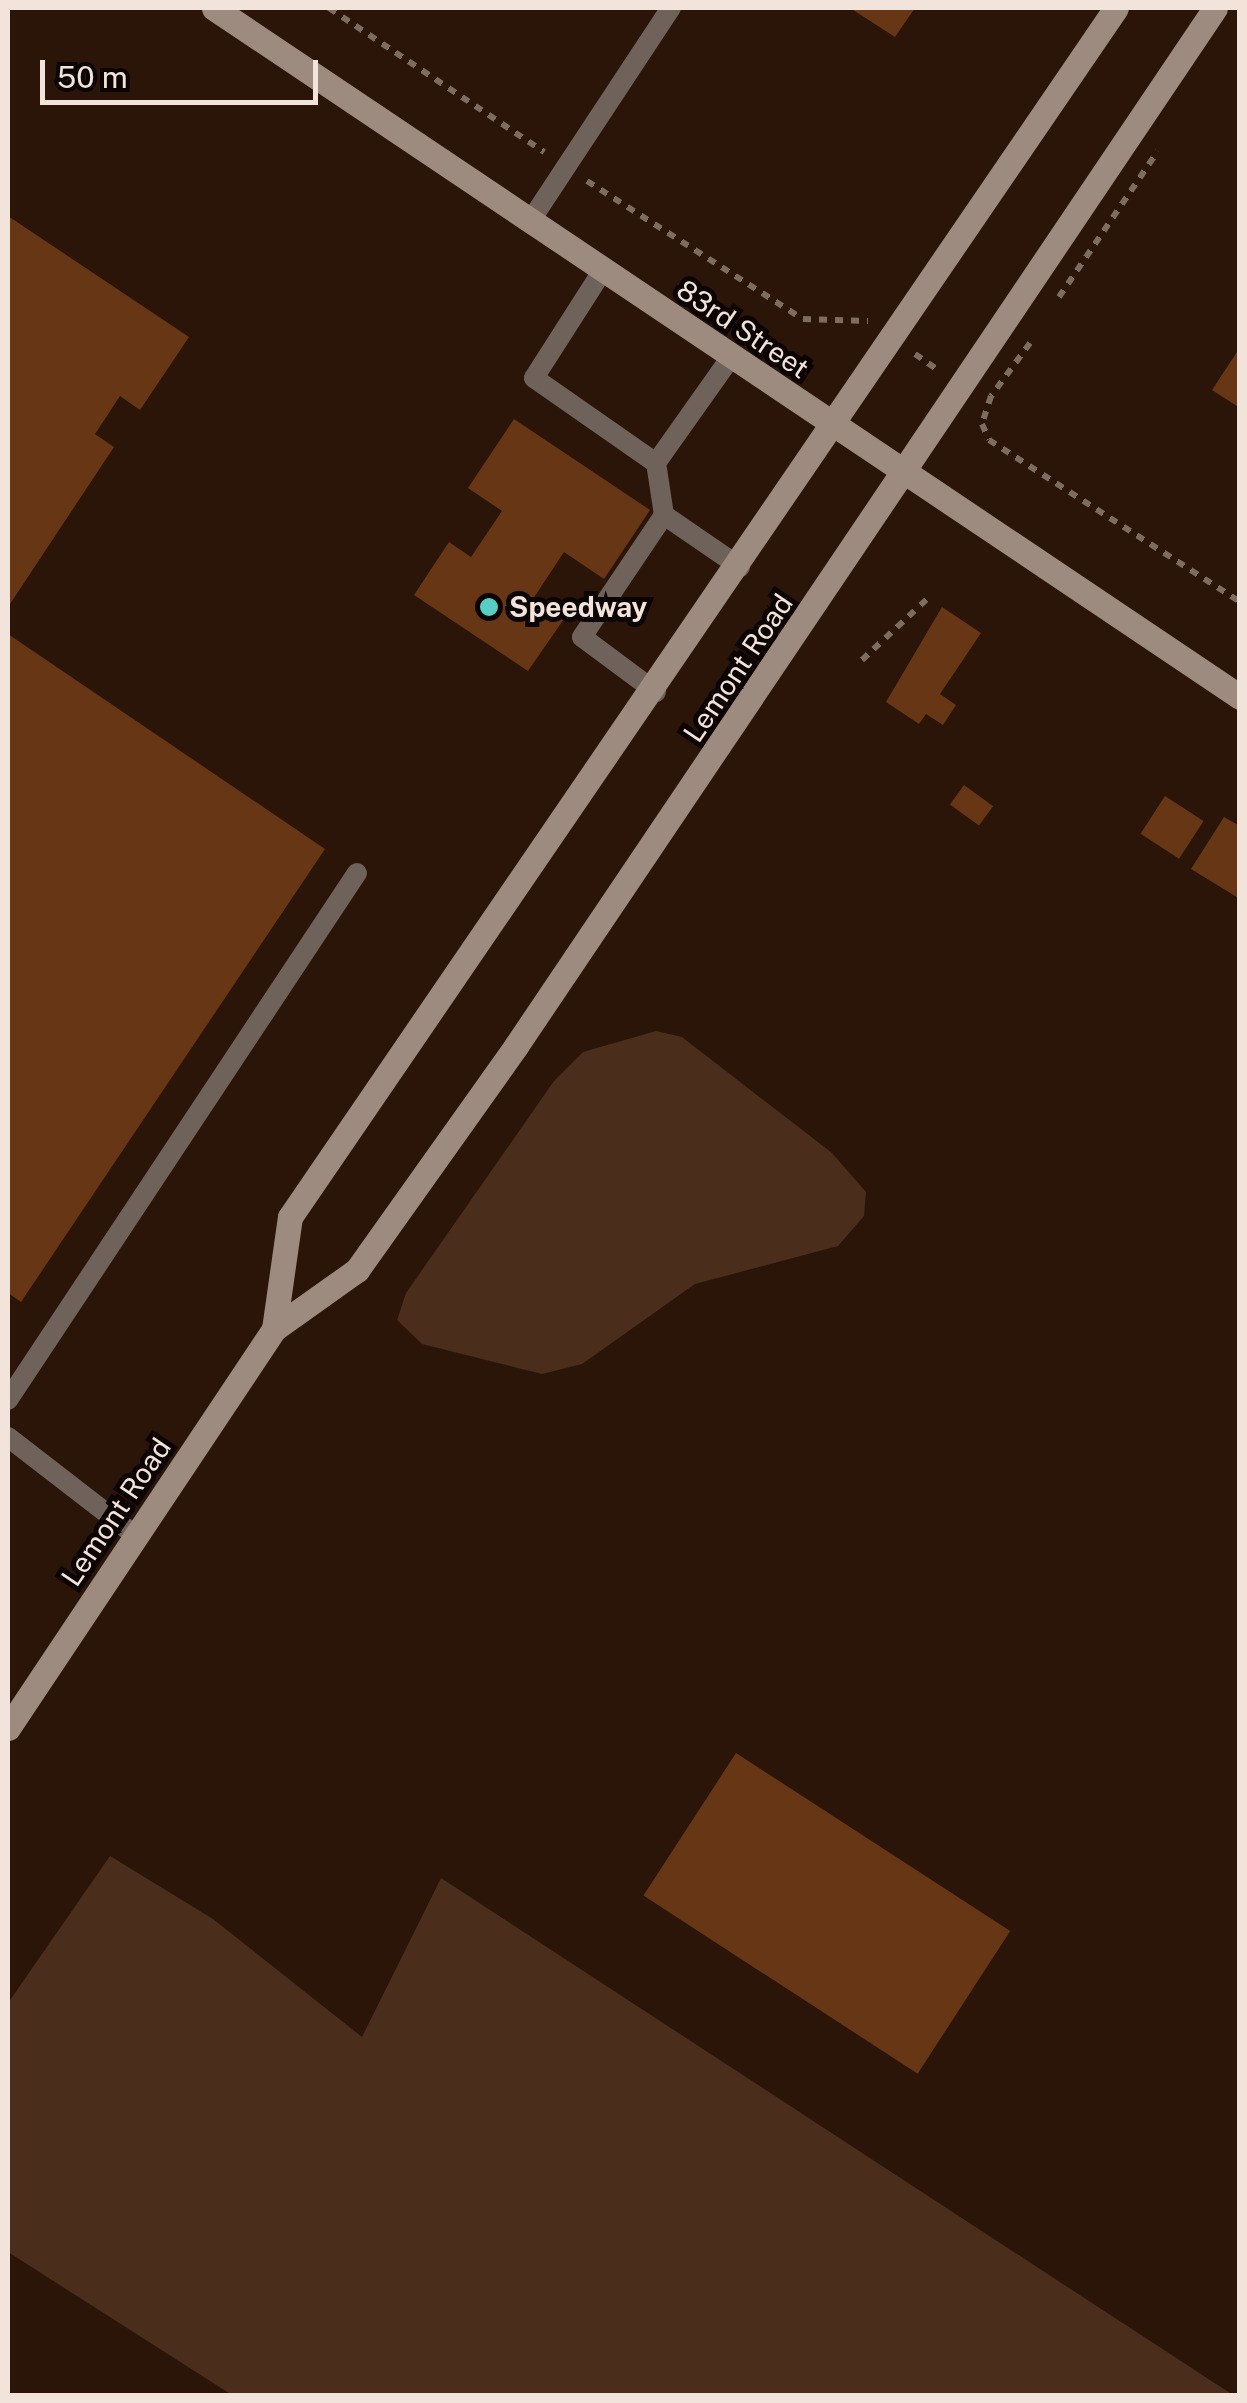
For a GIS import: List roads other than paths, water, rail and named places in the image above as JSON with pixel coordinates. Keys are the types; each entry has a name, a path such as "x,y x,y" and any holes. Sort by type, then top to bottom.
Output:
{"main road":[{"name":"83rd Street","path":"214,8 1240,697"},
{"name":"Lemont Road","path":"274,1329 290,1217 656,692 1116,8"},
{"name":"Lemont Road","path":"8,1728 274,1329 357,1270 965,388 1215,8"}],"lane":[{"path":"531,220 670,8"},
{"path":"603,270 534,378 656,462"},
{"path":"656,692 582,637 664,515 656,462 731,357"},
{"path":"664,515 740,567"},
{"path":"8,1400 356,873"},
{"path":"8,1438 136,1536"}],"place":[{"name":"Speedway","path":"489,607"}]}
